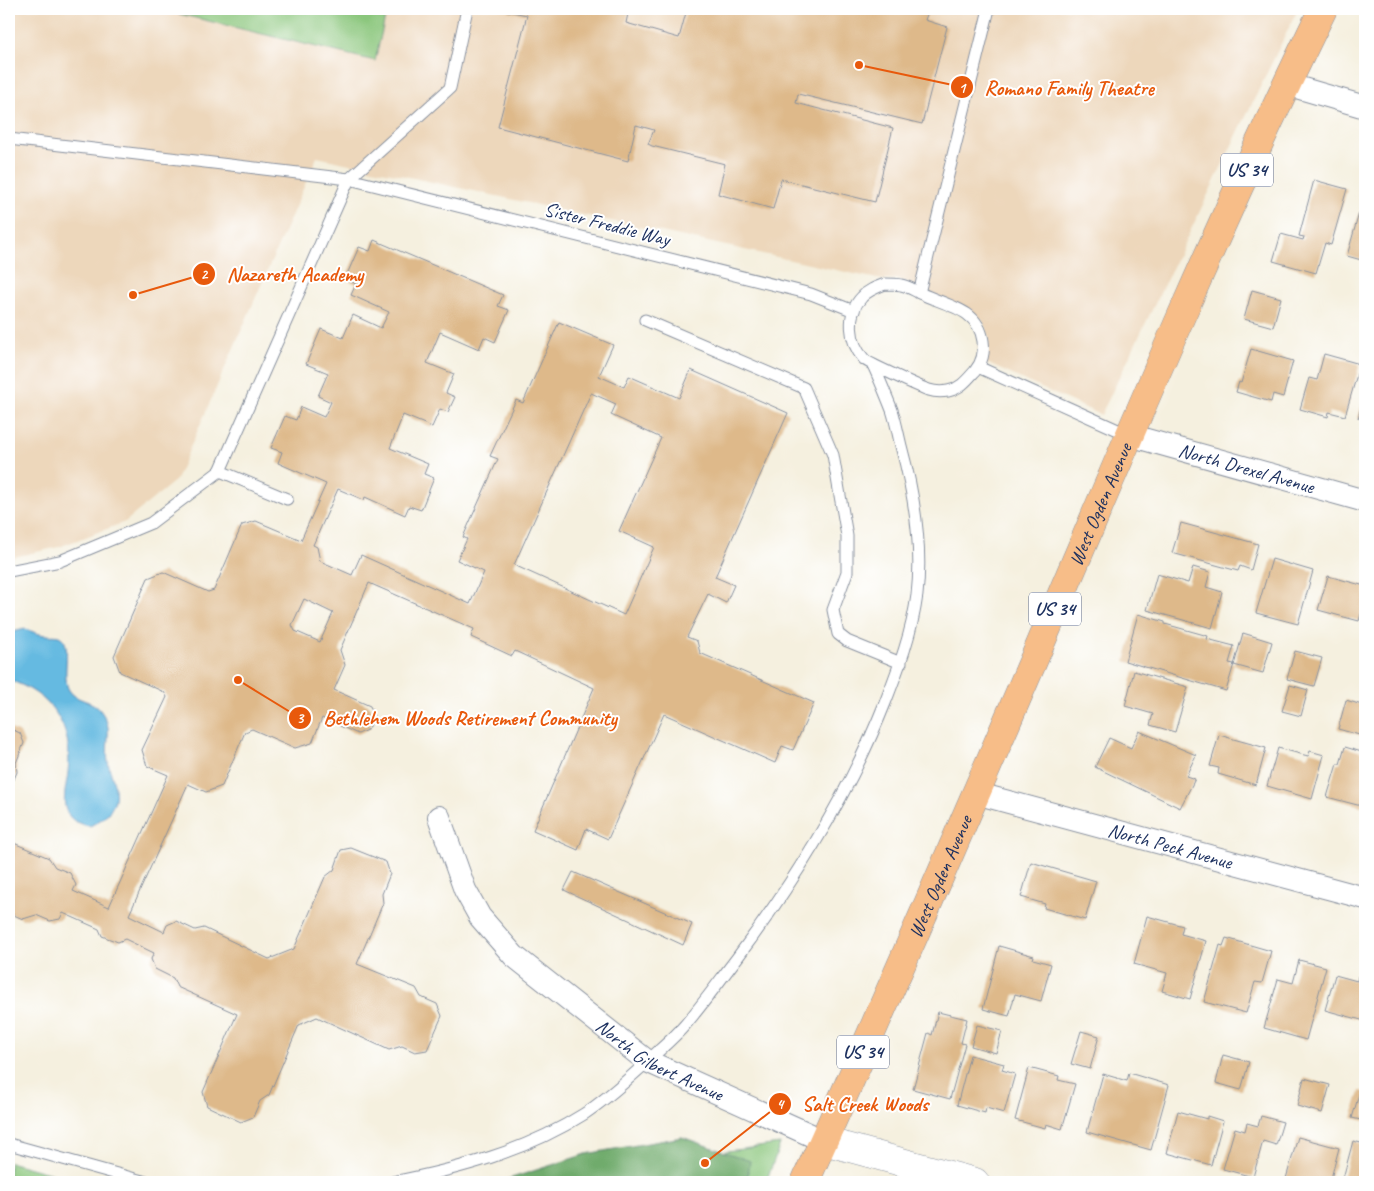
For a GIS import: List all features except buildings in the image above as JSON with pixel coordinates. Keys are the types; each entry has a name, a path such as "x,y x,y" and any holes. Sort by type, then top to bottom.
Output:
{"main road":[{"name":"West Ogden Avenue","path":"824,1141 1129,435 1286,84 1323,9"},
{"name":"US 34","path":"805,1182 824,1141"}],"street":[{"path":"1286,84 1365,107"},
{"name":"North Drexel Avenue","path":"1129,435 1365,502"},
{"name":"North Peck Avenue","path":"975,793 1365,898"},
{"name":"North Gilbert Avenue","path":"439,817 466,890 480,918 514,956 647,1062 824,1141 975,1182"}],"lane":[{"path":"9,571 60,561 151,523 220,471 349,179 450,88 467,9"},
{"path":"919,292 989,9"},
{"name":"Sister Freddie Way","path":"9,140 349,179 811,294 854,311"},
{"path":"886,284 901,285 919,292 967,313 978,324 982,336 983,352 978,367 955,390 942,392 929,390 865,362 857,351 851,326 854,311 862,297 874,288 886,284"},
{"path":"645,320 804,388 833,455 847,536 847,572 833,610 838,634 847,641 901,663"},
{"path":"393,1182 476,1163 550,1133 584,1114 615,1092 683,1027 752,938 796,874 849,782 872,735 910,636 917,594 919,560 917,523 909,473 892,411 874,365"},
{"path":"978,367 1129,435"},
{"path":"220,471 286,499"},
{"path":"9,1144 146,1182"}],"shaded area":[{"path":"9,9 1298,9 1101,415 984,362 989,347 988,334 982,320 969,310 899,279 882,280 317,157 176,480 125,522 59,547 9,558"}],"green space":[{"path":"158,9 387,9 375,61"},
{"path":"682,1137 750,1161 747,1182 499,1182 586,1154"},
{"path":"780,1144 766,1182 493,1182"},
{"path":"9,1162 81,1182 9,1182"}],"water":[{"path":"25,629 62,638 66,648 66,678 69,690 76,697 97,706 107,723 107,758 115,787 115,798 107,814 90,826 75,821 66,810 65,796 69,755 63,726 48,703 24,686 9,680 9,633"}],"place":[{"name":"Romano Family Theatre","path":"859,65"},
{"name":"Nazareth Academy","path":"133,295"},
{"name":"Bethlehem Woods Retirement Community","path":"238,680"},
{"name":"Salt Creek Woods","path":"705,1163"}]}
